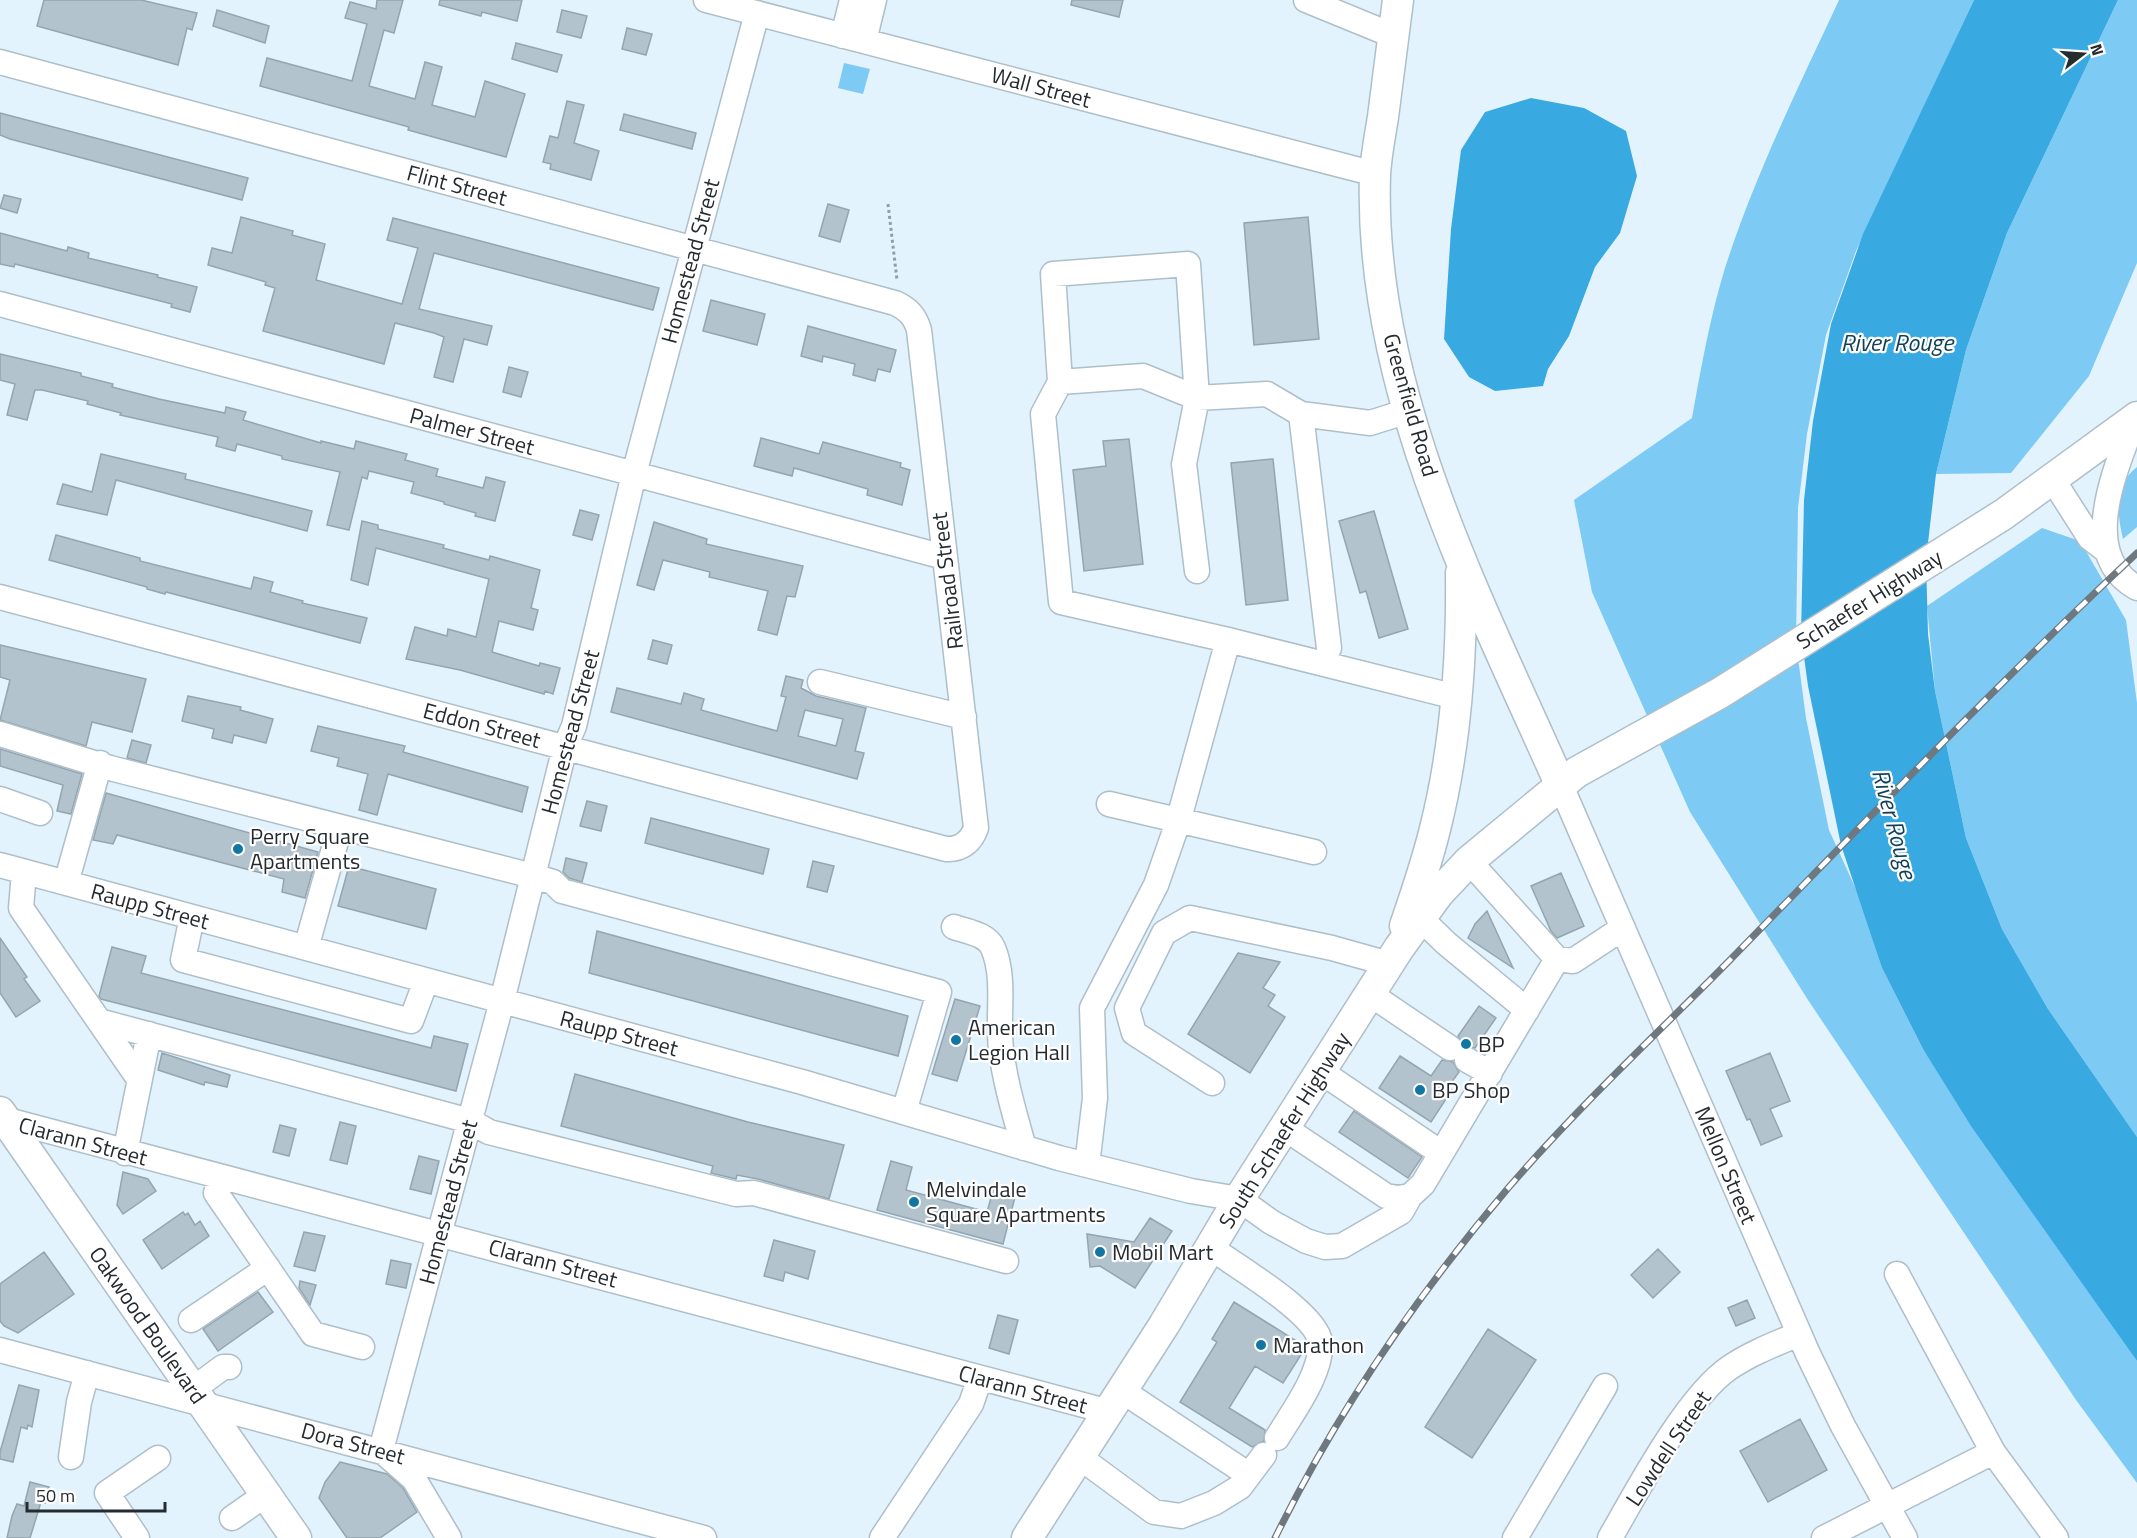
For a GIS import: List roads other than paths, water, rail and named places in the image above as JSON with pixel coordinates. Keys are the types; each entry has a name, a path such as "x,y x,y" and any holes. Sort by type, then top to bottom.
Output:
{"main road":[{"name":"Greenfield Road","path":"1398,0 1375,174 1377,241 1384,305 1396,368 1408,411 1461,561 1561,786"},
{"name":"Schaefer Highway","path":"1590,763 1747,676 2004,513 2135,419"},
{"path":"1394,956 1435,829 1449,758 1462,630 1461,561"},
{"name":"South Schaefer Highway","path":"1027,1538 1284,1127 1420,918 1469,861 1590,763"},
{"name":"Oakwood Boulevard","path":"2,1117 296,1538"}],"street":[{"name":"Wall Street","path":"706,0 1375,174"},
{"path":"852,0 854,38"},
{"path":"854,38 874,0"},
{"path":"1306,0 1394,36"},
{"name":"Homestead Street","path":"381,1450 502,1001 565,747 574,726 634,474 757,13"},
{"name":"Flint Street","path":"0,62 895,303 911,313"},
{"path":"1197,571 1184,464 1197,398 1188,264 1053,274 1060,382 1043,414 1061,602 1228,640 1456,697"},
{"name":"Palmer Street","path":"0,304 944,557"},
{"name":"Railroad Street","path":"911,313 919,330 976,828 973,836 964,846"},
{"path":"1060,382 1143,376 1197,398 1267,394 1301,414 1370,423 1408,411"},
{"path":"1301,414 1329,648"},
{"path":"2135,419 2107,492 2104,513 2108,551 2118,571 2137,588"},
{"path":"2052,480 2090,538 2108,551"},
{"name":"Eddon Street","path":"0,597 946,849 964,846"},
{"path":"1087,1165 1095,1098 1092,1008 1156,885 1178,822 1228,640"},
{"path":"820,681 964,717"},
{"path":"0,734 100,764 533,876 553,882 562,891 939,992 904,1112"},
{"path":"66,883 100,764"},
{"name":"Mellon Street","path":"1561,786 1799,1334 1844,1426 1905,1538"},
{"path":"0,799 40,813"},
{"path":"1109,804 1314,852"},
{"path":"306,948 340,827"},
{"path":"1469,861 1557,959 1573,961 1623,928"},
{"name":"Raupp Street","path":"0,866 502,1001 1087,1165 1191,1191 1239,1199"},
{"path":"24,872 21,908 139,1079"},
{"path":"192,917 183,960 411,1021 426,981"},
{"path":"1212,1083 1134,1033 1127,1008 1164,933 1178,922 1190,918 1323,945 1394,956"},
{"path":"1420,918 1447,944 1527,1010"},
{"path":"954,927 985,937 993,947 998,966 1001,1047 1006,1083 1024,1148"},
{"path":"1239,1199 1280,1227 1306,1241 1325,1247 1342,1246 1401,1212 1410,1196 1423,1184 1557,959"},
{"path":"1370,994 1490,1073"},
{"path":"99,1021 470,1121 489,1132 736,1194 754,1193 1006,1261"},
{"path":"125,1153 148,1034"},
{"path":"1320,1071 1442,1153"},
{"name":"Clarann Street","path":"2,1117 125,1153 440,1233 980,1378 1113,1401 1249,1475"},
{"path":"1284,1127 1386,1196 1398,1198 1410,1196"},
{"path":"222,1177 216,1194 314,1334 362,1347"},
{"path":"1078,1456 1154,1512 1181,1516 1214,1503 1240,1487 1271,1446 1312,1380 1320,1342 1313,1325 1291,1304 1210,1247"},
{"path":"191,1320 268,1268"},
{"path":"1897,1274 1993,1452 2056,1538"},
{"name":"Lowdell Street","path":"1610,1538 1675,1430 1712,1384 1726,1370 1753,1353 1799,1334"},
{"name":"Dora Street","path":"0,1350 87,1373 197,1397 704,1538"},
{"path":"197,1397 223,1367 229,1367"},
{"path":"71,1457 87,1373"},
{"path":"882,1538 971,1404 980,1378"},
{"path":"1515,1538 1605,1386"},
{"path":"381,1450 414,1479 449,1538"},
{"path":"1824,1538 1993,1452"},
{"path":"137,1538 107,1493 158,1458"},
{"path":"232,1518 264,1495"}],"water":[{"name":"River Rouge","path":"1974,0 2118,0 2007,233 1966,350 1936,474 1926,560 1928,634 1935,691 1966,838 2002,929 2048,1009 2137,1137 2137,1361 1971,1126 1923,1049 1882,968 1841,845 1808,686 1801,635 1804,500 1813,421 1831,324 1863,234"},
{"path":"1531,98 1584,108 1626,131 1637,176 1620,233 1595,267 1569,336 1548,369 1543,386 1495,391 1469,377 1444,339 1451,229 1461,150 1485,112"}],"railway":[{"path":"1275,1538 1325,1444 1381,1355 1442,1269 1535,1157 1931,754 2137,553"}],"place":[{"name":"Perry Square Apartments","path":"238,849"},
{"name":"American Legion Hall","path":"956,1040"},
{"name":"BP","path":"1466,1044"},
{"name":"BP Shop","path":"1420,1090"},
{"name":"Melvindale Square Apartments","path":"914,1202"},
{"name":"Mobil Mart","path":"1100,1252"},
{"name":"Marathon","path":"1261,1345"}]}
